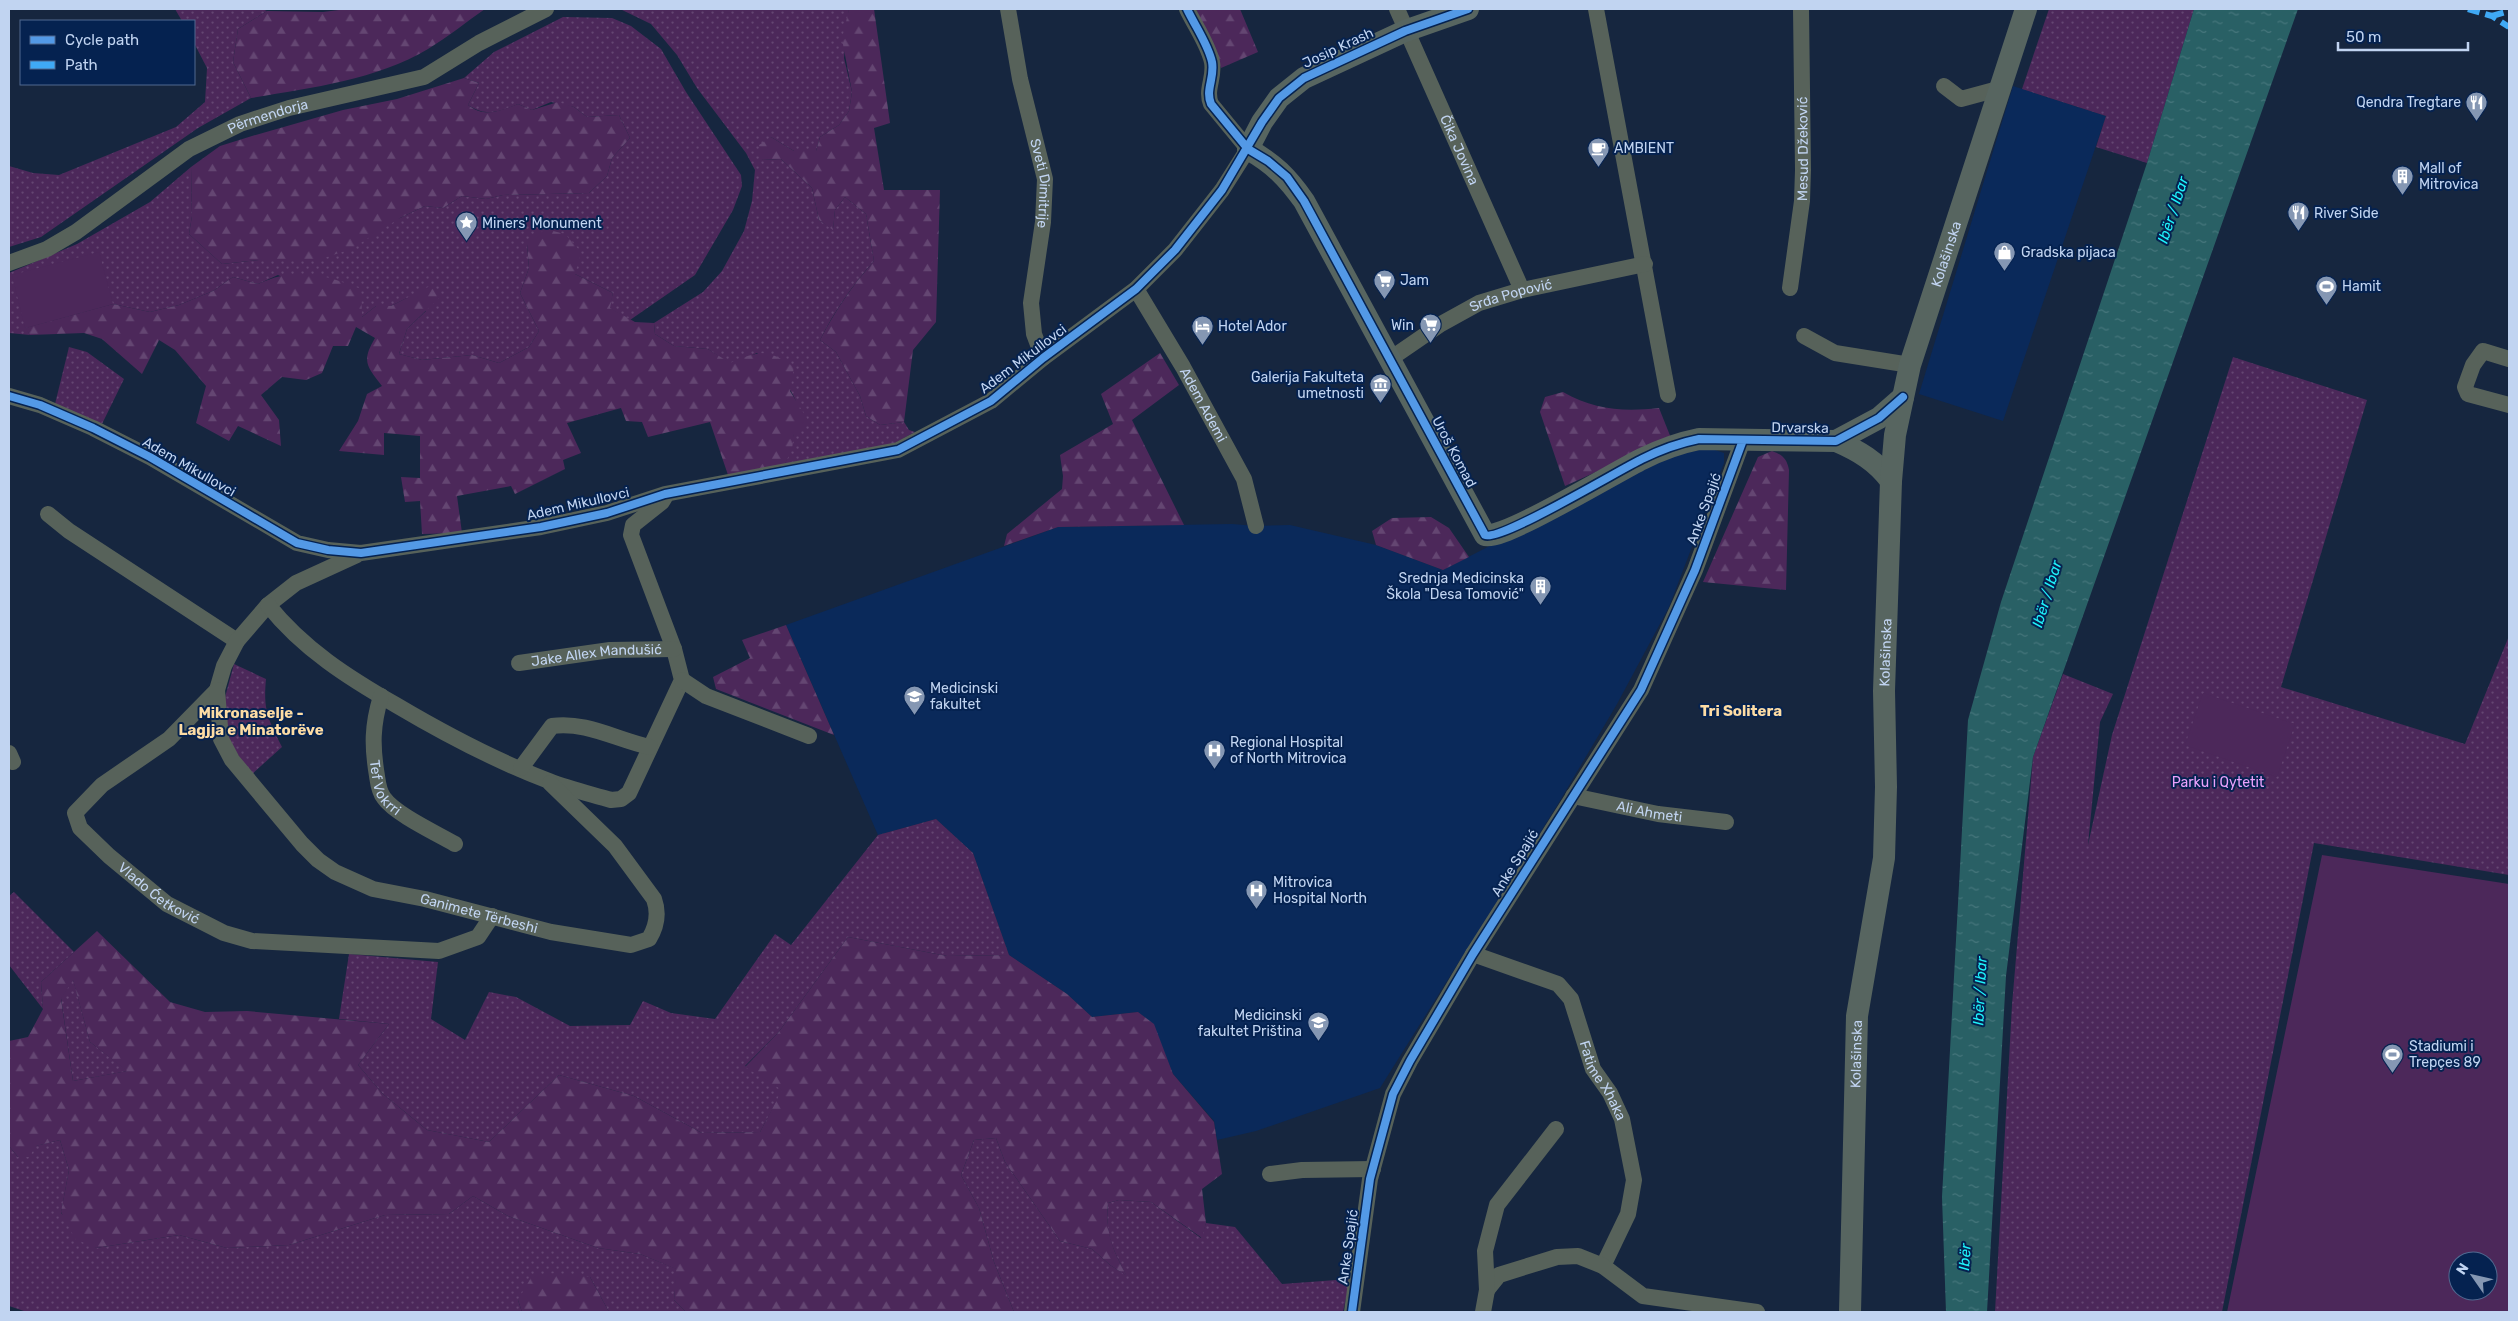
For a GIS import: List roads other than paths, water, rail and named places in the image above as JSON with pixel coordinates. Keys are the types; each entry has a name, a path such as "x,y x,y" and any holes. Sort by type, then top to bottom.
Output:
{"main road":[{"name":"Josip Krash","path":"1248,149 1262,122 1279,98 1304,78 1405,31 1468,9"},
{"name":"Kolašinska","path":"1850,1312 1857,1016 1884,858 1886,787 1884,691 1891,481 1895,435 1910,365 1998,89 2026,9"},
{"name":"Uroš Komad","path":"1248,149 1268,161 1287,177 1304,201 1481,531 1489,537 1527,521 1642,459 1678,443 1699,439 1743,440"},
{"name":"Drvarska","path":"1743,440 1836,441 1860,431 1879,418 1903,397"},
{"name":"Drvarska","path":"1836,441 1875,462 1891,481"}],"street":[{"name":"Përmendorja","path":"9,263 47,249 76,232 189,149 240,124 289,108 424,77 479,43 546,9"},
{"name":"Sveti Dimitrije","path":"1008,9 1020,79 1045,179 1043,222 1031,304 1031,320 1043,358"},
{"path":"1187,9 1211,61 1213,72 1208,96 1211,104 1248,149"},
{"name":"Čika Jovina","path":"1397,9 1405,31 1522,290"},
{"path":"1596,9 1668,395"},
{"name":"Mesud Džeković","path":"1790,288 1804,170 1802,9"},
{"path":"1944,86 1961,99 1998,89"},
{"name":"Josip Krash","path":"1136,289 1175,250 1222,190 1248,149"},
{"name":"Srđa Popović","path":"1390,359 1441,324 1479,303 1522,290 1645,264"},
{"name":"Adem Mikullovci","path":"9,396 40,405 110,437 297,543 328,550 361,553 541,527 607,513 665,494 898,450 991,401 1043,358 1136,289"},
{"name":"Adem Ademi","path":"1136,289 1183,367 1244,479 1256,526"},
{"path":"1804,336 1835,353 1910,365"},
{"path":"2509,360 2483,351 2473,365 2465,387 2468,394 2509,405"},
{"name":"Anke Spajić","path":"1352,1312 1373,1168 1393,1094 1472,954 1641,690 1695,570 1743,440"},
{"name":"Jake Allex Mandušić","path":"665,494 662,502 633,526 630,535 674,649 682,680"},
{"path":"48,514 69,531 236,641"},
{"name":"Vlado Ćetković","path":"361,553 296,582 268,605 236,641 224,666 217,690 169,739 102,785 75,813 80,828 109,856 167,904 224,933 252,941 439,951 478,937 492,916"},
{"path":"268,605 286,627 355,681 458,741 549,781 611,800 621,799 629,793 682,680 706,696 809,736"},
{"name":"Jake Allex Mandušić","path":"519,663 610,650 674,649"},
{"name":"Ganimete Tërbeshi","path":"217,690 221,739 232,760 318,860 336,872 373,888 551,932 631,944 649,939 654,931 658,910 654,899 615,846 549,781"},
{"name":"Tef Vokrri","path":"380,696 374,718 372,746 379,788 384,798 398,810 455,844"},
{"path":"521,768 552,726 566,724 580,726 650,747"},
{"name":"Ali Ahmeti","path":"1573,796 1658,814 1726,822"},
{"name":"Fatime Xhaka","path":"1472,954 1558,984 1565,989 1571,999 1593,1069 1610,1093 1622,1119 1634,1180 1628,1214 1603,1266"},
{"path":"1483,1312 1487,1290 1485,1251 1497,1205 1556,1129"},
{"path":"1270,1174 1302,1170 1373,1168"},
{"path":"1487,1290 1499,1276 1557,1257 1578,1256 1603,1266 1643,1304 1757,1312"}],"water":[{"path":"2194,9 2298,9 2033,757 2006,976 1987,1312 1946,1312 1942,1197 1968,720 2001,602 2147,163"}],"place":[{"name":"Qendra Tregtare","path":"2477,121"},
{"name":"AMBIENT","path":"1598,167"},
{"name":"Mall of Mitrovica","path":"2403,195"},
{"name":"River Side","path":"2298,232"},
{"name":"Miners' Monument","path":"466,242"},
{"name":"Gradska pijaca","path":"2005,271"},
{"name":"Jam","path":"1384,299"},
{"name":"Hamit","path":"2326,305"},
{"name":"Win","path":"1430,344"},
{"name":"Hotel Ador","path":"1202,345"},
{"name":"Galerija Fakulteta umetnosti","path":"1380,404"},
{"name":"Srednja Medicinska Škola \"Desa Tomović\"","path":"1540,605"},
{"name":"Medicinski fakultet","path":"914,715"},
{"name":"Regional Hospital of North Mitrovica","path":"1214,769"},
{"name":"Mitrovica Hospital North","path":"1257,909"},
{"name":"Medicinski fakultet Priština","path":"1318,1042"},
{"name":"Stadiumi i Trepçes 89","path":"2393,1073"}],"district":[{"name":"Tri Solitera","path":"1741,711"},
{"name":"Mikronaselje - Lagjja e Minatorëve","path":"251,722"}],"water label":[{"name":"Ibër / Ibar","path":"2173,210"},
{"name":"Ibër / Ibar","path":"2047,594"},
{"name":"Ibër / Ibar","path":"1980,991"},
{"name":"Ibër","path":"1965,1257"}],"park label":[{"name":"Parku i Qytetit","path":"2218,782"}]}
